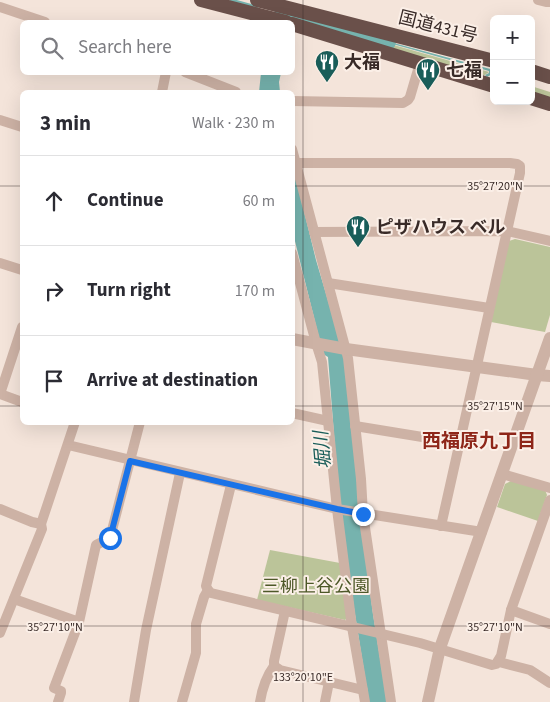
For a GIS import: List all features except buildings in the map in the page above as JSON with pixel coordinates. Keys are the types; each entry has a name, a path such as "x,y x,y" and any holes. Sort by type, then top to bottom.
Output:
{"highway":[{"name":"国道431号","path":"200,0 303,12 490,60"},
{"name":"国道431号","path":"263,7 286,20"},
{"name":"国道431号","path":"295,25 490,85"},
{"path":"535,72 550,77"},
{"path":"535,99 550,104"}],"street":[{"path":"538,0 550,2"},
{"path":"0,7 39,20"},
{"path":"295,101 403,103 410,97 420,62"},
{"path":"162,90 165,75"},
{"path":"193,75 231,90"},
{"path":"0,120 20,126"},
{"path":"295,163 510,163 520,166 521,169 441,526"},
{"path":"295,166 348,358 377,633 391,702"},
{"path":"314,232 507,231 550,241"},
{"path":"295,262 322,362 337,509 365,702"},
{"path":"0,263 20,269"},
{"path":"328,283 489,308"},
{"path":"20,333 0,394 20,401"},
{"path":"428,702 440,648 502,474 544,376 550,338"},
{"path":"295,340 346,349 544,376"},
{"path":"295,414 328,421"},
{"path":"0,633 4,611 14,598 42,529 41,524 74,425"},
{"path":"58,702 61,691 54,688 79,622 96,545 110,538 139,425"},
{"path":"355,426 459,443"},
{"path":"68,445 337,509 482,532"},
{"path":"134,702 146,630 180,473"},
{"path":"502,474 550,488"},
{"path":"231,485 206,586 211,593 440,648 492,665 496,664 501,656 511,610 550,500"},
{"path":"0,509 41,524"},
{"path":"182,702 196,653 196,624 208,590"},
{"path":"14,598 79,622"},
{"path":"511,610 550,624"},
{"path":"260,702 263,686 274,666 285,611"},
{"path":"498,662 530,670 550,683"},
{"path":"274,666 280,670 363,690"},
{"path":"325,702 329,682"}],"green space":[{"path":"302,19 489,72 483,76 302,21"},
{"path":"535,87 550,92 550,98 535,93"},
{"path":"515,239 550,247 550,315 545,332 491,322 509,241"},
{"path":"511,481 545,490 547,495 538,521 497,507 505,484"},
{"name":"三柳上谷公園","path":"270,550 340,563 349,617 345,620 257,600"}],"water":[{"path":"364,36 490,69 490,75 487,77 485,75 489,71"},
{"path":"261,75 281,75 280,90 259,90"},
{"path":"295,174 316,260 345,358 361,524 387,702 369,702 339,499 328,357 323,354 295,241"}],"waterway":[{"path":"231,0 257,7"},
{"path":"283,14 387,42"}],"place":[{"name":"大福","path":"327,83"},
{"name":"七福","path":"428,91"},
{"name":"ピザハウス ベル","path":"358,248"}],"district":[{"name":"西福原九丁目","path":"479,441"}],"route":[{"path":"110,538 130,461 363,514"}],"water label":[{"name":"堀川","path":"323,450"}]}
